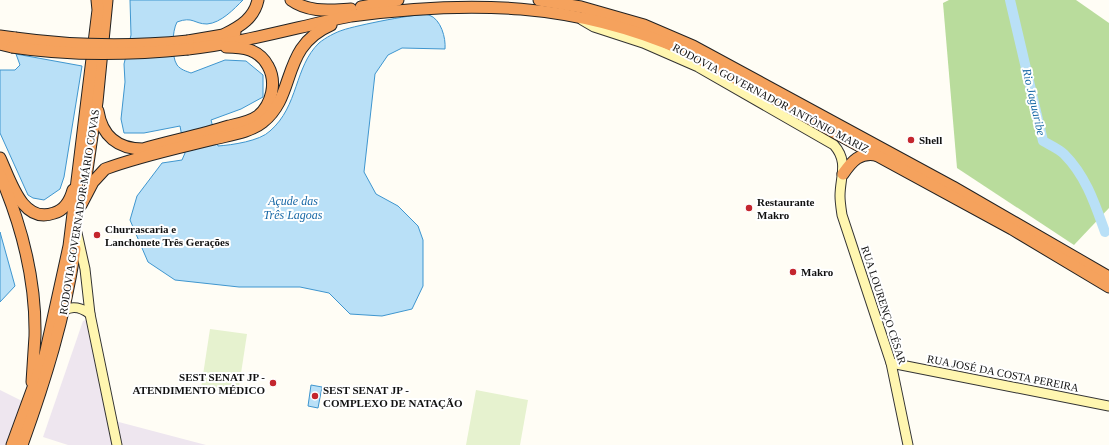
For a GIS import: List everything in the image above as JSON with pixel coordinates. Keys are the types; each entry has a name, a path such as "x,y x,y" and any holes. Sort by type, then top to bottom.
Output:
{"highway":[{"name":"RODOVIA GOVERNADOR MÁRIO COVAS","path":"22,445 57,342 71,279 97,102 107,0"},
{"path":"0,44 13,42 116,45 188,45 223,35 247,21 256,7 258,0"},
{"path":"290,0 306,8 316,10 351,12"},
{"name":"RODOVIA GOVERNADOR ANTÔNIO MARIZ","path":"188,45 203,47 398,0"},
{"name":"RODOVIA GOVERNADOR ANTÔNIO MARIZ","path":"539,0 581,7 644,25 693,46 952,187 1109,277"},
{"name":"RODOVIA GOVERNADOR ANTÔNIO MARIZ","path":"223,35 351,12 457,4 523,6 576,15 630,29 685,51 1012,229 1109,287"},
{"path":"12,445 31,397 54,320 69,246 98,5"},
{"path":"81,205 98,174 105,169 182,143 217,134 252,128 261,124 275,109 304,43 311,35 351,12"},
{"path":"0,36 13,42"},
{"path":"203,47 237,47 252,50 263,59 272,74 273,82 271,96 263,111 248,121 217,134"},
{"path":"97,102 100,118 107,135 115,143 125,147 143,149 182,143"},
{"path":"844,174 852,162 859,156 871,154 879,156"},
{"path":"0,158 23,205 35,213 42,215 50,215 59,212 66,206 71,198 79,171"},
{"path":"0,176 20,229 31,279 35,335 31,397"}],"street":[{"path":"576,15 594,27 643,43 698,67 834,145 843,160 844,174"},
{"name":"RUA LOURENÇO CÉSAR","path":"844,174 840,195 842,215 892,364 908,445"},
{"path":"77,233 85,269 90,314 117,445"},
{"path":"64,311 72,307 84,310 90,314"},
{"name":"RUA JOSÉ DA COSTA PEREIRA","path":"892,364 1109,406"}],"shaded area":[{"path":"86,320 112,445 68,445 43,437 83,321"},
{"path":"0,390 30,405 16,445 0,445"},
{"path":"115,421 206,445 120,445"}],"green space":[{"path":"949,0 1076,0 1109,23 1109,208 1074,245 957,168 943,3"},
{"path":"210,329 247,334 238,393 201,388"},
{"path":"476,390 528,400 520,445 466,445"}],"water":[{"name":"Açude das Três Lagoas","path":"130,0 243,0 227,15 217,21 203,24 190,20 182,20 177,22 174,31 173,44 175,61 180,68 184,70 191,73 225,60 246,61 263,75 263,97 241,109 211,120 218,146 253,140 270,131 286,110 305,63 311,53 319,43 327,37 350,28 401,17 429,15 437,20 444,34 445,49 402,48 388,55 375,74 364,172 376,194 398,206 418,226 423,240 423,286 412,309 382,316 350,314 329,293 300,287 239,287 175,280 148,262 130,220 137,196 162,163 182,160 185,153 180,126 144,133 124,133 121,119 125,82 124,64 131,35"},
{"path":"16,54 82,66 64,177 60,189 44,200 33,198 28,195 0,133 0,70 15,70 20,65"},
{"path":"0,232 15,286 0,302"},
{"name":"SEST SENAT JP - COMPLEXO DE NATAÇÃO","path":"311,385 322,387 318,408 308,406"}],"waterway":[{"name":"Rio Jaguaribe","path":"1010,0 1043,141 1062,152 1072,163 1089,191 1105,232"}],"place":[{"name":"Shell","path":"911,140"},
{"name":"Restaurante Makro","path":"749,208"},
{"name":"Churrascaria e Lanchonete Três Gerações","path":"97,235"},
{"name":"Makro","path":"793,272"},
{"name":"SEST SENAT JP - ATENDIMENTO MÉDICO","path":"273,383"},
{"name":"SEST SENAT JP - COMPLEXO DE NATAÇÃO","path":"315,396"}]}
